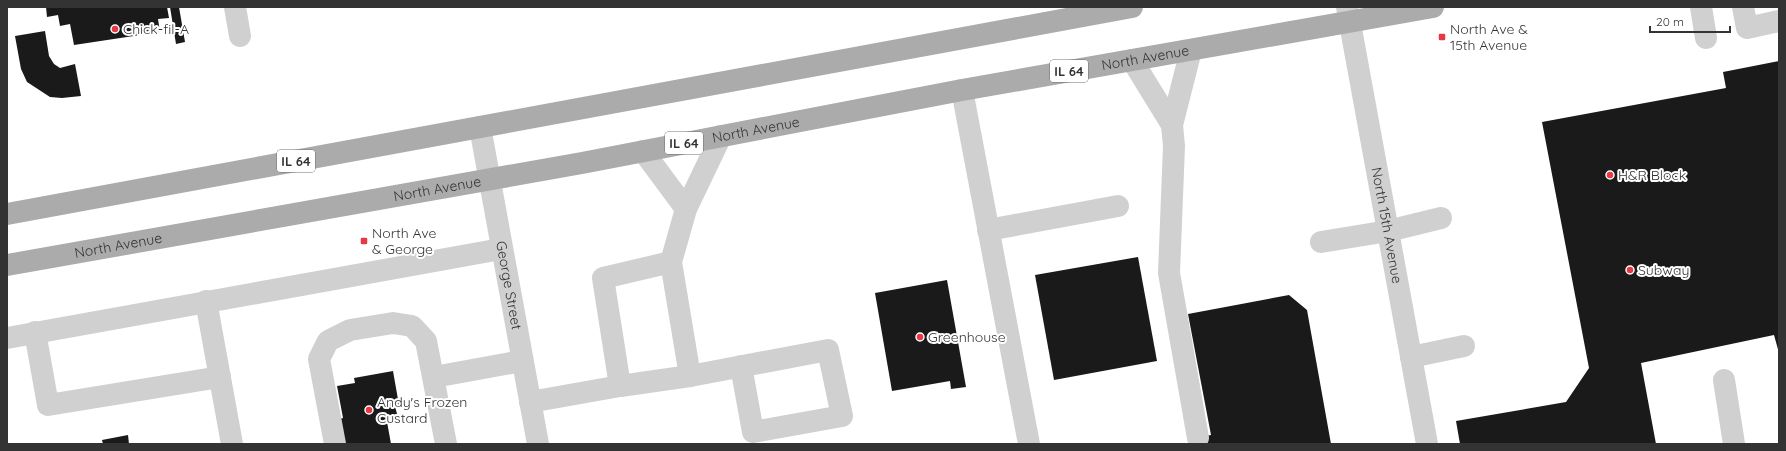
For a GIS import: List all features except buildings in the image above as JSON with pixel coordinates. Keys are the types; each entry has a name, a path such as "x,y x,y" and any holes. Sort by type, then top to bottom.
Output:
{"main road":[{"name":"IL 64","path":"7,214 1132,7"},
{"name":"North Avenue","path":"7,265 643,151 962,90 1191,50 1348,14 1433,7"}],"street":[{"path":"235,7 240,36"},
{"path":"1701,7 1706,38"},
{"path":"1743,7 1747,28 1779,22"},
{"name":"North 15th Avenue","path":"1348,14 1427,444"},
{"path":"1191,50 1172,125 1174,146 1169,273 1198,438"},
{"path":"1132,60 1172,125"},
{"path":"962,90 1029,444"},
{"name":"George Street","path":"480,127 488,178 538,444"},
{"path":"690,376 671,262 686,209 721,136"},
{"path":"643,151 686,209"},
{"path":"988,230 1118,206"},
{"path":"1321,242 1388,231 1441,218"},
{"path":"7,338 501,249"},
{"path":"620,386 603,278 671,262"},
{"path":"206,301 232,444"},
{"path":"335,444 320,359 328,341 350,330 393,323 412,326 426,341 446,444"},
{"path":"35,332 48,405 220,376"},
{"path":"1411,357 1464,346"},
{"path":"530,402 620,386 690,376 741,366 828,350 842,416 753,432 741,366"},
{"path":"434,377 522,361"},
{"path":"1724,380 1734,444"}],"place":[{"name":"Chick-fil-A","path":"115,29"},
{"name":"North Ave & 15th Avenue","path":"1442,37"},
{"name":"H&R Block","path":"1610,175"},
{"name":"North Ave & George","path":"364,241"},
{"name":"Subway","path":"1630,270"},
{"name":"Greenhouse","path":"920,337"},
{"name":"Andy's Frozen Custard","path":"369,410"}]}
